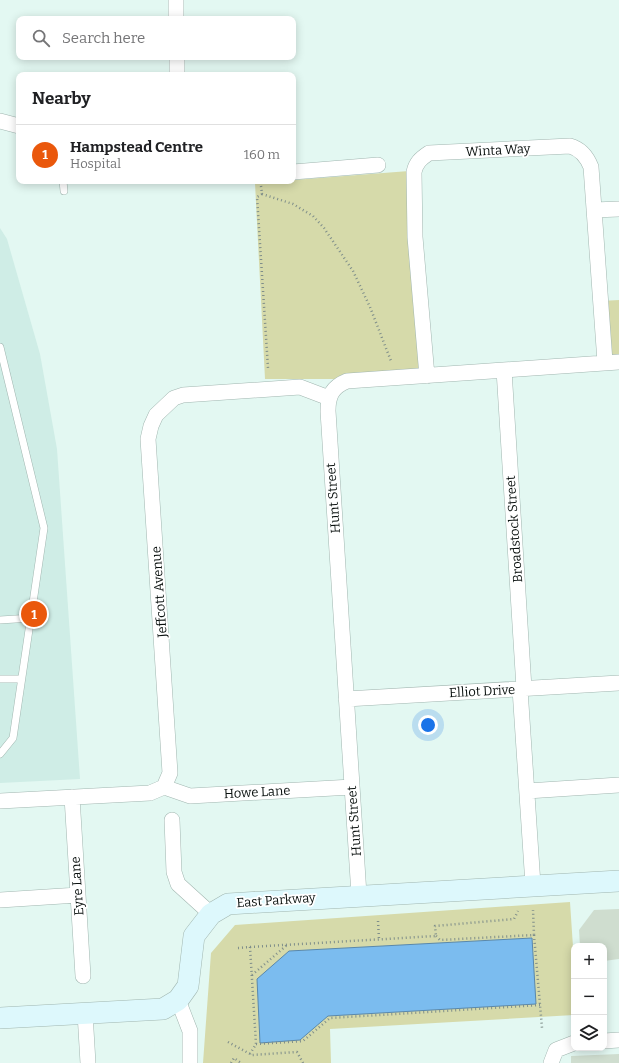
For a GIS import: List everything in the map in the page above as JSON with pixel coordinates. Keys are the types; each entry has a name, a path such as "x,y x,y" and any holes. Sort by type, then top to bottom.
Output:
{"street":[{"path":"176,0 176,16"},
{"path":"177,60 177,72"},
{"path":"0,121 16,125"},
{"name":"Winta Way","path":"427,376 415,237 414,172 421,158 429,153 570,146 576,148 584,154 591,167 594,210 612,362"},
{"path":"296,172 378,165"},
{"path":"594,210 619,209"},
{"path":"329,398 331,392 340,384 347,381 612,362"},
{"name":"Broadstock Street","path":"504,370 533,885"},
{"name":"Jeffcott Avenue","path":"164,787 170,773 148,439 150,426 156,415 174,398 192,393 300,387 329,398"},
{"name":"Hunt Street","path":"329,398 328,419 359,895"},
{"name":"Elliot Drive","path":"346,699 619,683"},
{"path":"527,791 619,785"},
{"path":"0,801 150,793 164,787"},
{"name":"Howe Lane","path":"164,787 190,796 352,787"},
{"name":"Eyre Lane","path":"72,797 83,976"},
{"path":"172,820 174,872 178,884 211,914"},
{"name":"East Parkway","path":"178,1000 188,986 194,936 211,914 225,905 237,902 619,880"},
{"path":"0,900 78,895"},
{"path":"0,1018 162,1009 178,1000 190,1031 190,1063"},
{"path":"85,1013 88,1063"},
{"path":"607,1041 619,1040"},
{"path":"551,1063 556,1050 571,1044"}],"lane":[{"path":"63,184 64,191"},
{"path":"0,347 44,528 13,738 0,754"},
{"path":"0,620 31,618"},
{"path":"0,679 21,679"}],"path":[{"path":"261,186 262,194"},
{"path":"268,368 257,197 262,194 272,196 292,204 313,216 324,228 353,271 370,306 390,361 397,361"},
{"path":"533,910 542,1028"},
{"path":"518,911 514,919 435,926 436,936 440,940 534,935"},
{"path":"378,921 379,939"},
{"path":"238,948 436,936"},
{"path":"252,976 288,945"},
{"path":"250,947 256,1044 250,1054"},
{"path":"256,1044 303,1041 330,1018 540,1005"},
{"path":"228,1042 252,1055 297,1052 303,1063"},
{"path":"231,1063 234,1058 241,1063"}],"shaded area":[{"path":"0,228 7,239 40,354 57,449 80,779 0,783"}],"green space":[{"path":"409,171 425,379 265,379 255,184 296,184 296,180"},
{"path":"619,300 619,359 605,359 601,301"},
{"path":"570,902 573,943 571,943 571,1015 330,1029 331,1063 203,1063 211,953 235,925"}],"water":[{"path":"532,938 536,1004 328,1016 300,1040 260,1043 257,979 289,951"}],"building":[{"path":"619,909 619,959 607,961 607,943 580,943 579,930 594,910"},
{"path":"619,1054 619,1063 571,1063 571,1056"}],"place":[{"name":"Hampstead Centre","path":"34,614"}]}
